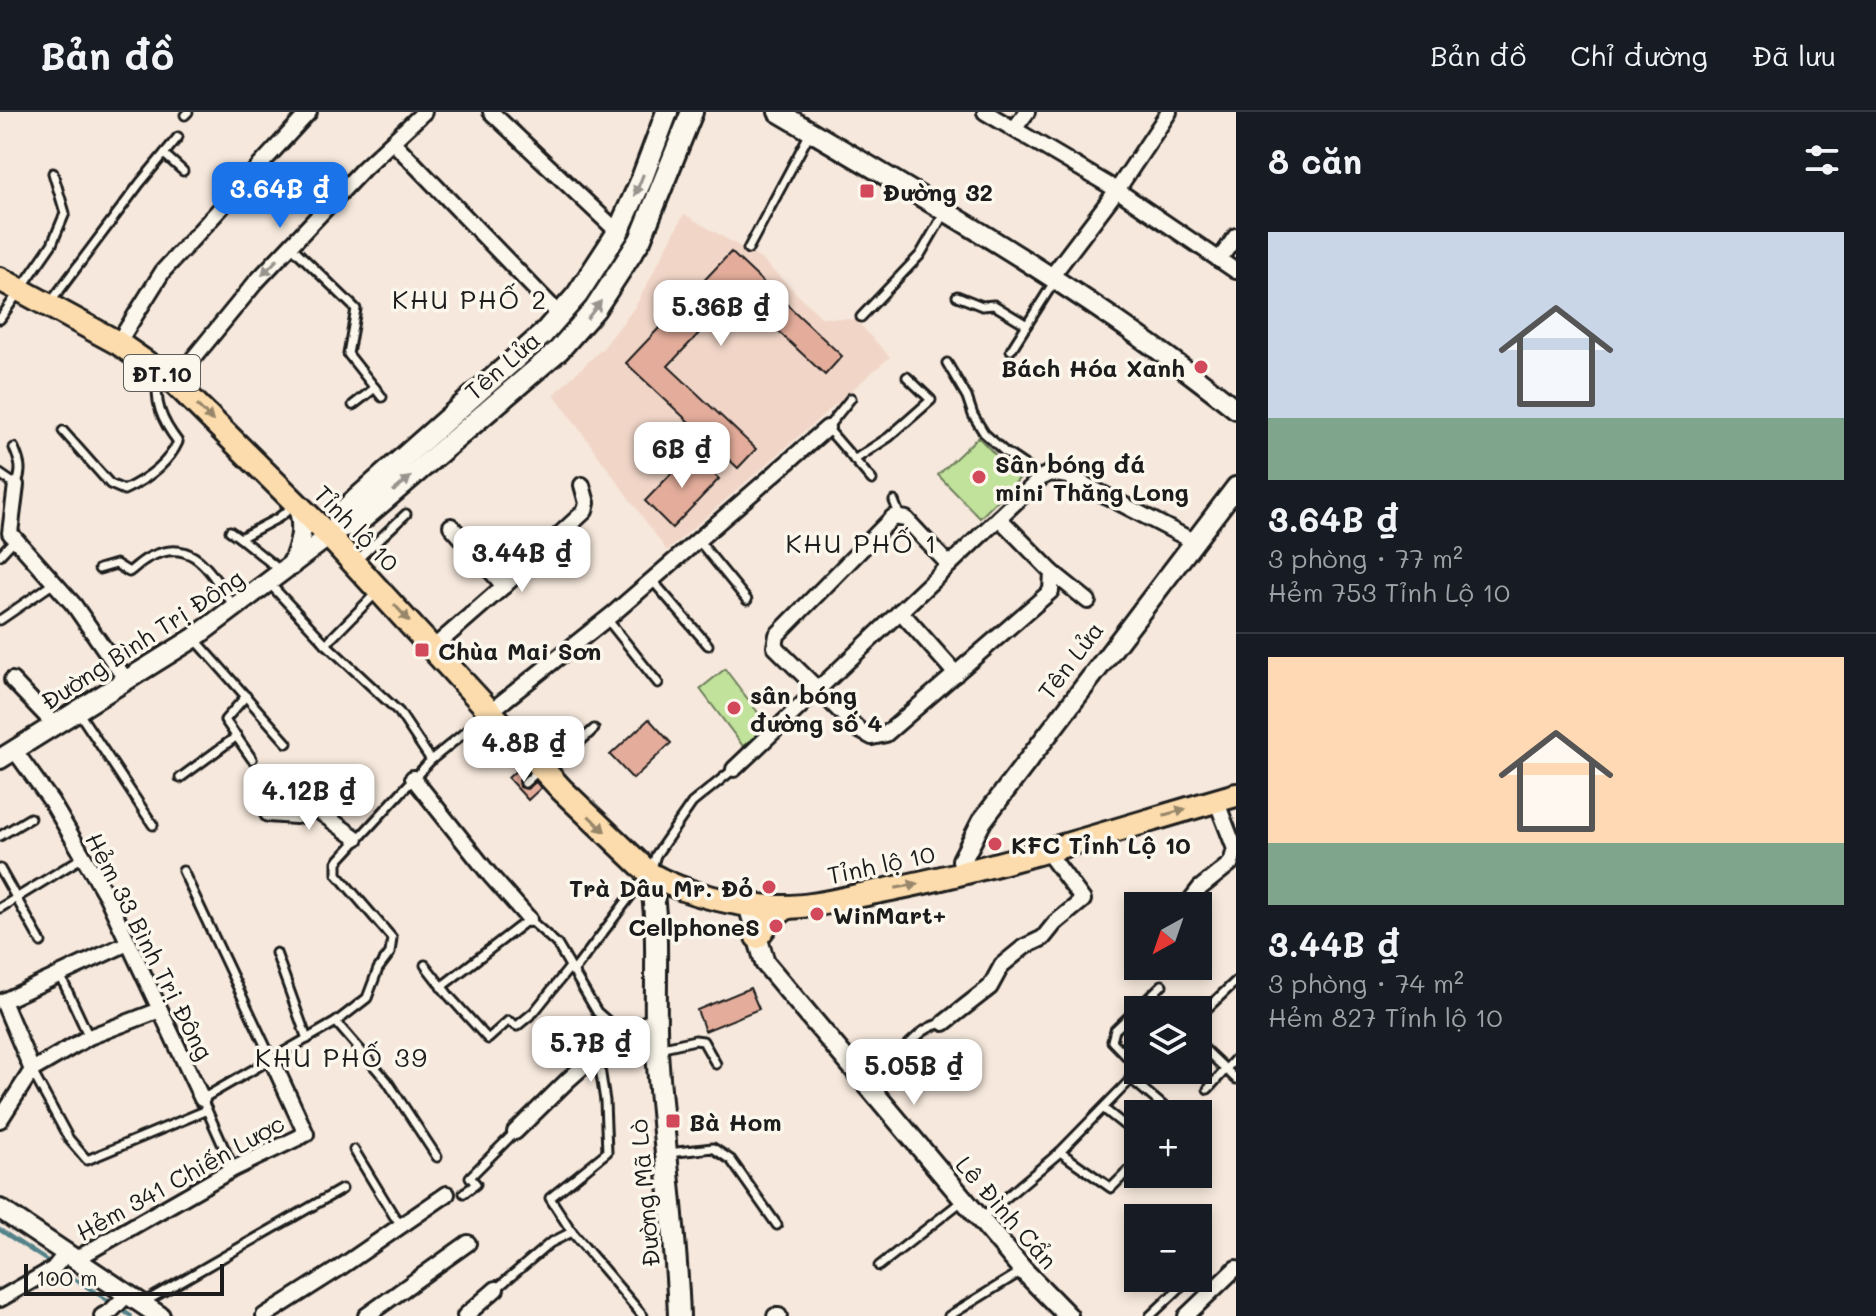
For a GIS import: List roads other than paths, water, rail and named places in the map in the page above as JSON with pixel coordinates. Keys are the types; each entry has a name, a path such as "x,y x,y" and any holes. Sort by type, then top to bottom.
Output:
{"main road":[{"name":"Tên Lửa","path":"334,531 342,512 543,334 560,315 592,274 618,232 667,112"},
{"name":"Tên Lửa","path":"334,531 356,524 577,331 611,287 640,240 692,112"},
{"name":"Tỉnh lộ 10","path":"0,279 118,343 167,377 297,504 334,531 355,562 544,770 650,874 675,887 748,905 787,907 924,883 1226,798"},
{"name":"Đường Mã Lò","path":"650,874 657,908 657,1049 678,1269 679,1316"},
{"path":"757,937 770,920 787,907"}],"street":[{"path":"118,343 163,271 309,112"},
{"path":"167,377 424,112"},
{"path":"491,112 618,232"},
{"path":"778,112 806,123 1053,279 1172,357 1236,409"},
{"path":"985,112 1117,190 1236,271"},
{"path":"1014,129 1027,112"},
{"path":"1053,279 1169,112"},
{"path":"393,142 560,315"},
{"path":"1219,260 1236,236"},
{"path":"491,711 607,619 827,428"},
{"path":"734,769 1042,477 1050,473 1068,476 1193,541"},
{"path":"16,485 10,533 74,605 126,680"},
{"path":"433,648 585,511 587,503 582,485"},
{"name":"Tên Lửa","path":"965,872 962,860 982,821 1236,487"},
{"path":"281,574 302,535 297,504"},
{"path":"949,565 910,523 900,517 888,520 774,638 777,651 865,735 879,737 1047,595 1053,585 1052,572"},
{"path":"999,518 1052,572 1088,601"},
{"path":"451,526 504,586"},
{"name":"Đường Bình Trị Đông","path":"7,755 194,638 334,531"},
{"path":"900,611 956,674"},
{"path":"12,680 55,725"},
{"name":"Hẻm 33 Bình Trị Đông","path":"7,755 51,801 107,897 204,1104"},
{"path":"413,778 529,919"},
{"path":"1197,892 1233,866 1235,849 1226,798"},
{"path":"268,814 296,816 317,810 356,838"},
{"path":"944,1023 990,987 1002,965 1024,947 1043,938 1055,923 1083,900 1046,850"},
{"name":"Lê Đình Cẩn","path":"748,905 765,963 1023,1270 1068,1316"},
{"path":"32,1070 3,1001 128,943"},
{"path":"0,1120 32,1070 89,1037 160,1010"},
{"path":"515,1132 621,1033 658,1019"},
{"name":"Hẻm 341 Chiến Lược","path":"71,1256 233,1169 306,1134 272,1060"},
{"path":"264,1316 447,1194"},
{"path":"0,1209 130,1299 160,1316"},
{"path":"366,1316 468,1243"},
{"path":"0,1299 71,1256"},
{"path":"1186,1316 1236,1268"},
{"path":"465,1316 496,1289"},
{"path":"106,1314 130,1299"}],"lane":[{"path":"748,249 806,123"},
{"path":"49,304 178,137"},
{"path":"164,154 183,171"},
{"path":"0,319 52,244 65,213 53,173"},
{"path":"861,317 920,255 945,212"},
{"path":"291,246 356,309 348,354 382,397"},
{"path":"1011,350 1053,279"},
{"path":"957,296 982,306 994,305 1027,325"},
{"path":"947,363 984,433 1005,452 1042,477"},
{"path":"63,431 110,484 124,490 134,485 152,473 178,442 159,412 155,391 167,377"},
{"path":"854,460 889,437 931,400 907,377"},
{"path":"353,405 375,388"},
{"path":"851,398 827,428 872,480"},
{"path":"0,474 16,485 21,476 21,464 14,448"},
{"path":"894,501 900,517"},
{"path":"240,538 297,504"},
{"path":"355,562 406,514"},
{"path":"230,531 281,574 326,644 399,712 431,760"},
{"path":"0,555 15,539"},
{"path":"698,540 747,600"},
{"path":"99,569 116,564 129,572 149,557 171,551 187,551 203,563 236,608"},
{"path":"652,580 708,645"},
{"path":"0,620 54,583"},
{"path":"326,644 380,589"},
{"path":"607,619 658,683"},
{"path":"194,638 287,743"},
{"path":"246,696 225,720 252,759"},
{"path":"77,710 153,825"},
{"path":"32,1070 69,1139 87,1160 204,1104 336,1022 367,998 378,969 390,953 392,938 337,874 337,862 431,760 491,711"},
{"path":"525,783 594,729"},
{"path":"180,778 237,736"},
{"path":"425,965 488,1039 508,1021 517,1026 534,1012 571,970 650,874 656,855 692,803 734,769"},
{"path":"0,836 30,818"},
{"path":"0,908 83,857"},
{"path":"0,869 41,942"},
{"path":"183,871 272,1060"},
{"path":"441,987 529,919 557,944 597,1012 621,1033"},
{"path":"276,953 307,1039"},
{"path":"60,975 89,1037"},
{"path":"1212,1004 1236,981"},
{"path":"1151,996 1162,985"},
{"path":"1124,1021 1115,1030 1112,1041 1124,1053"},
{"path":"336,1022 387,1081 437,1157"},
{"path":"862,1079 932,1025 944,1023"},
{"path":"657,1049 703,1041 716,1064"},
{"path":"598,1053 605,1101 607,1152 550,1198 572,1232 643,1316"},
{"path":"1212,1056 1236,1079"},
{"path":"1208,1089 1236,1058"},
{"path":"981,1219 1060,1152 1125,1084"},
{"path":"1137,1084 1156,1100"},
{"name":"Hẻm 33 Bình Trị Đông","path":"204,1104 233,1169"},
{"path":"1104,1109 1124,1125"},
{"path":"464,1193 476,1184 470,1177 515,1132"},
{"path":"666,1153 713,1148 731,1160 777,1225"},
{"path":"354,1150 394,1216 403,1225"},
{"path":"1060,1152 1111,1188 1124,1175"},
{"path":"130,1299 342,1189"},
{"path":"879,1266 964,1200"},
{"path":"496,1289 550,1243 572,1232"},
{"path":"949,1316 1023,1270"},
{"path":"1150,1316 1175,1292"}],"waterway":[{"path":"0,1230 52,1264"},
{"path":"59,1269 112,1303"},
{"path":"119,1308 131,1316"}],"place":[{"name":"Đường 32","path":"867,191"},
{"name":"Bách Hóa Xanh","path":"1201,367"},
{"name":"Sân bóng đá mini Thăng Long","path":"979,477"},
{"name":"Chùa Mai Sơn","path":"422,650"},
{"name":"sân bóng đường số 4","path":"734,708"},
{"name":"KFC Tỉnh Lộ 10","path":"995,844"},
{"name":"Trà Dâu Mr. Đỏ","path":"769,887"},
{"name":"WinMart+","path":"817,914"},
{"name":"CellphoneS","path":"776,926"},
{"name":"Bà Hom","path":"673,1121"}],"district":[{"name":"KHU PHỐ 2","path":"470,299"},
{"name":"KHU PHỐ 1","path":"862,543"},
{"name":"KHU PHỐ 39","path":"342,1057"}]}
